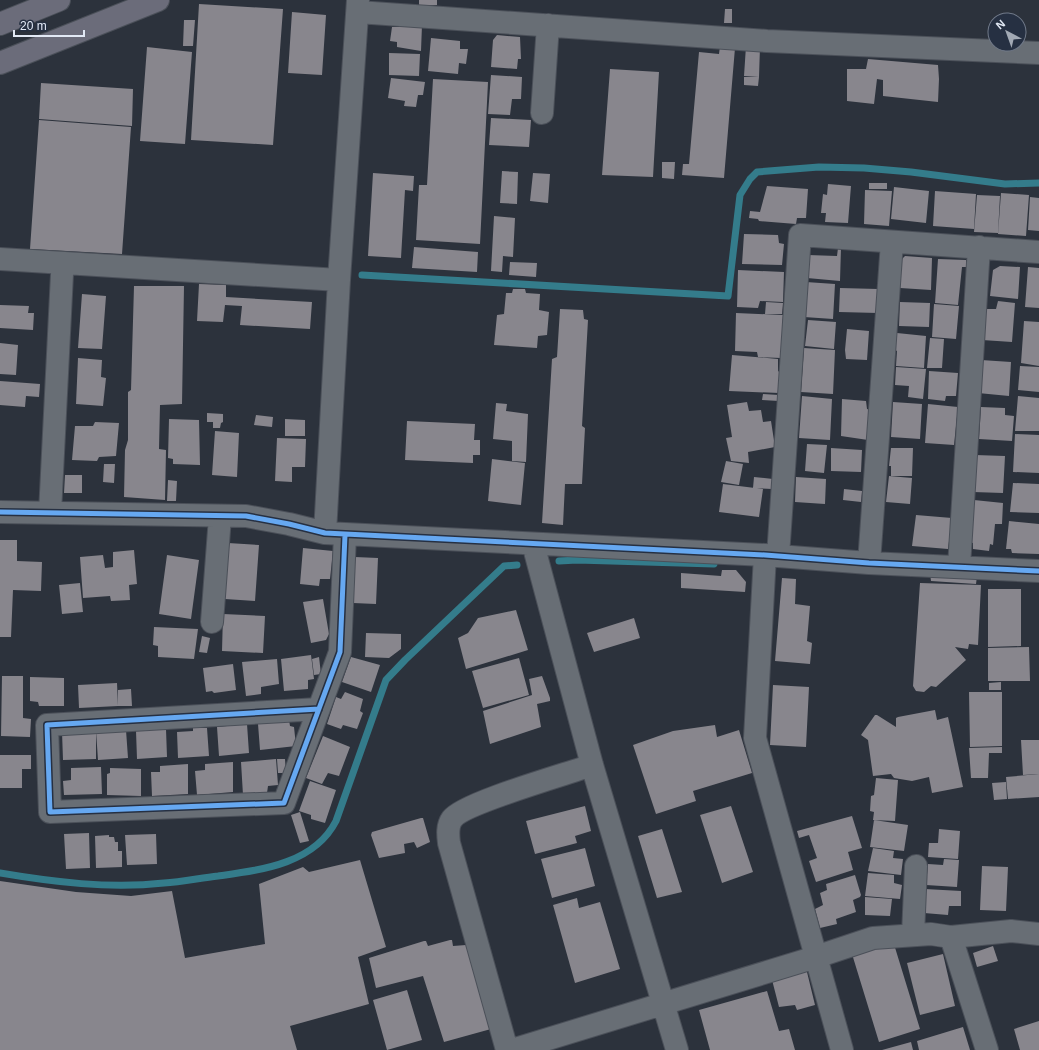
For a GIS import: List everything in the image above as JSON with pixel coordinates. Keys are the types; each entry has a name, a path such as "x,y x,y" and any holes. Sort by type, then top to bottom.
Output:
{"highway":[{"path":"0,24 59,0"},
{"path":"0,64 158,0"}],"street":[{"path":"319,709 47,725 50,812 284,803 319,709 340,652 335,534 339,280 358,6 548,25 767,41 1039,53"},
{"path":"542,112 548,25"},
{"path":"842,1050 755,738 800,235 1039,252"},
{"path":"869,563 892,242"},
{"path":"959,567 979,247"},
{"path":"0,259 339,280"},
{"path":"50,513 62,274"},
{"path":"0,512 220,517 246,516 335,534 771,555 869,563 1039,571"},
{"path":"212,622 220,517"},
{"path":"533,544 592,765 678,1050"},
{"path":"507,1050 449,843 448,829 451,819 469,806 592,765"},
{"path":"913,935 916,866"},
{"path":"512,1050 816,957 873,938 931,934 951,937 1011,931 1039,934"},
{"path":"951,937 987,1050"}],"building":[{"path":"419,0 437,0 437,5 419,6"},
{"path":"199,4 283,9 273,145 191,140"},
{"path":"725,9 732,9 732,23 724,23"},
{"path":"292,12 326,15 322,75 288,73"},
{"path":"184,20 195,20 193,46 183,46"},
{"path":"399,23 422,25 421,51 397,47 397,42 390,41 392,27 399,27"},
{"path":"497,35 520,37 521,59 518,59 517,69 491,67 493,40"},
{"path":"431,38 460,41 460,49 468,49 466,64 459,63 458,74 428,71"},
{"path":"720,46 735,48 724,178 682,175 683,164 689,164 699,52 719,54"},
{"path":"746,46 760,47 759,77 744,76"},
{"path":"147,47 192,52 185,144 140,141"},
{"path":"389,53 420,54 419,76 389,75"},
{"path":"868,59 938,65 938,102 883,96 883,80 877,79 874,104 847,101 847,69 866,69"},
{"path":"610,69 659,72 653,177 602,175"},
{"path":"491,75 522,77 521,99 512,99 510,115 488,114"},
{"path":"744,77 759,77 758,86 744,85"},
{"path":"391,78 425,82 423,95 418,95 416,107 404,106 405,101 388,98"},
{"path":"433,79 488,82 480,244 416,240 419,185 427,185"},
{"path":"41,83 133,89 132,126 39,119"},
{"path":"491,118 531,120 529,147 489,145"},
{"path":"39,120 131,127 122,254 30,249"},
{"path":"662,162 675,162 674,179 662,178"},
{"path":"502,171 518,172 517,204 500,203"},
{"path":"373,173 414,176 413,191 405,190 401,258 368,256"},
{"path":"533,173 550,174 548,203 530,201"},
{"path":"869,183 887,183 887,189 869,189"},
{"path":"828,184 851,186 848,223 825,222 826,213 821,213 823,194 827,195"},
{"path":"767,186 808,189 806,218 797,218 796,224 759,221 758,219 749,218 750,211 760,212"},
{"path":"894,187 929,191 926,223 891,219"},
{"path":"865,190 892,191 889,226 864,224"},
{"path":"935,191 976,194 974,229 933,226"},
{"path":"1001,193 1029,195 1026,236 998,234"},
{"path":"977,195 1000,196 998,233 974,232"},
{"path":"1030,197 1039,198 1039,231 1028,230"},
{"path":"494,216 515,218 513,257 503,256 502,272 491,271"},
{"path":"744,234 778,235 779,243 784,244 782,265 742,264"},
{"path":"414,247 478,252 477,272 412,268"},
{"path":"838,248 841,248 840,281 807,278 808,255 837,256"},
{"path":"905,256 932,258 931,290 900,288 901,260"},
{"path":"938,259 966,260 967,267 962,267 958,305 935,303"},
{"path":"510,262 537,263 536,277 509,275"},
{"path":"1000,266 1020,267 1018,299 990,296 993,270"},
{"path":"1028,267 1039,268 1039,308 1025,307"},
{"path":"738,270 784,272 783,302 760,301 758,308 737,307"},
{"path":"806,282 835,284 833,319 804,317"},
{"path":"199,284 226,285 226,297 312,302 310,329 240,325 242,306 225,305 223,322 197,321"},
{"path":"134,286 184,286 182,404 160,405 159,449 166,450 165,500 124,497 125,450 128,440 128,392 131,390"},
{"path":"840,288 878,289 878,313 839,312"},
{"path":"513,289 525,289 526,293 540,294 539,310 549,312 547,335 538,336 537,348 494,345 497,315 504,314 506,293 512,293"},
{"path":"82,294 106,296 102,349 78,348"},
{"path":"998,301 1015,303 1012,342 982,340 985,309 996,309"},
{"path":"766,302 783,303 782,314 765,314"},
{"path":"900,302 930,303 929,327 899,326"},
{"path":"934,304 959,306 956,339 932,337"},
{"path":"0,305 29,306 28,313 34,313 33,330 0,328"},
{"path":"560,309 583,310 584,319 588,320 582,426 585,428 582,484 565,484 563,525 542,523 552,359 557,357"},
{"path":"736,313 783,315 781,358 758,357 757,352 735,351"},
{"path":"808,320 836,322 834,349 805,346"},
{"path":"1024,321 1039,322 1039,366 1021,363"},
{"path":"847,329 869,331 867,360 846,359 845,350"},
{"path":"897,333 926,336 924,368 896,366 897,351 895,350"},
{"path":"930,338 944,339 942,368 927,368"},
{"path":"0,343 18,345 16,375 0,374"},
{"path":"804,348 835,350 833,394 801,392"},
{"path":"732,355 778,359 778,371 781,373 779,393 729,391"},
{"path":"78,358 102,360 101,377 106,378 103,406 76,404"},
{"path":"981,360 1011,362 1009,396 978,393"},
{"path":"1020,366 1039,367 1039,392 1018,390"},
{"path":"896,367 926,369 923,399 908,397 909,386 895,385"},
{"path":"929,371 958,373 956,396 946,396 945,401 928,399"},
{"path":"0,381 40,384 39,397 26,396 25,407 0,405"},
{"path":"763,394 779,395 779,401 762,400"},
{"path":"802,396 832,399 830,440 799,438"},
{"path":"1018,396 1039,398 1039,431 1015,431"},
{"path":"842,399 866,401 867,409 870,410 868,440 841,436"},
{"path":"747,402 749,411 761,410 763,422 771,421 775,447 748,452 749,463 731,461 726,438 732,437 727,405"},
{"path":"893,402 922,404 920,439 891,437"},
{"path":"496,403 507,404 506,411 528,414 526,462 512,461 512,441 493,439"},
{"path":"928,404 958,407 954,445 925,443"},
{"path":"981,407 1005,408 1005,415 1014,416 1012,441 979,439"},
{"path":"207,413 223,414 223,422 221,423 220,428 213,428 213,422 207,422"},
{"path":"256,415 273,417 272,427 254,425"},
{"path":"169,419 199,420 200,465 173,464 173,459 168,458"},
{"path":"285,419 305,420 305,436 285,436"},
{"path":"407,421 475,424 474,440 480,440 480,455 473,455 473,463 405,460"},
{"path":"95,422 119,423 116,456 99,457 97,461 72,460 75,426 93,426"},
{"path":"215,431 239,433 237,477 212,475"},
{"path":"1015,434 1039,435 1039,473 1013,472"},
{"path":"277,438 306,439 305,467 292,467 292,482 275,481"},
{"path":"807,444 827,445 824,473 805,471"},
{"path":"831,448 862,450 861,472 831,471"},
{"path":"891,448 913,448 912,476 891,476 891,466 889,466"},
{"path":"975,455 1005,456 1003,493 973,492"},
{"path":"492,459 525,463 521,505 488,501"},
{"path":"726,461 743,464 739,485 721,482"},
{"path":"104,464 115,464 114,483 103,482"},
{"path":"65,475 82,475 82,493 64,493"},
{"path":"889,476 912,478 910,504 886,502"},
{"path":"754,477 773,479 772,489 753,488"},
{"path":"796,477 826,479 825,504 795,502"},
{"path":"168,480 177,481 176,501 167,501"},
{"path":"1013,483 1039,484 1039,513 1010,512"},
{"path":"723,484 763,489 759,517 719,512"},
{"path":"844,489 862,491 861,502 843,500"},
{"path":"974,500 1003,503 1002,524 995,524 993,545 990,544 989,551 973,549 973,543 969,542"},
{"path":"916,515 952,518 948,549 912,546"},
{"path":"1009,521 1039,524 1039,554 1012,553 1011,549 1006,549"},
{"path":"0,540 17,540 17,561 42,562 41,591 13,590 11,637 0,637"},
{"path":"228,543 259,545 255,601 225,599"},
{"path":"303,548 333,551 330,579 320,579 319,586 300,584"},
{"path":"134,550 137,584 129,585 130,600 111,601 110,596 83,598 80,557 103,555 105,568 113,567 113,552"},
{"path":"167,555 199,560 191,619 159,614"},
{"path":"355,557 378,558 376,604 353,603"},
{"path":"722,570 736,570 746,582 745,592 681,588 681,573 721,576"},
{"path":"930,573 977,576 976,584 931,581"},
{"path":"782,578 796,579 795,604 810,606 807,641 812,643 810,664 775,661"},
{"path":"80,583 83,612 62,614 59,585"},
{"path":"920,583 981,585 978,645 969,644 968,649 955,647 966,660 936,687 931,686 924,692 916,691 913,686"},
{"path":"988,589 1021,589 1021,646 988,647"},
{"path":"323,599 329,634 326,640 311,643 303,602"},
{"path":"516,610 528,650 466,669 458,638 468,633 478,618"},
{"path":"223,614 265,616 263,653 222,651"},
{"path":"634,618 640,638 594,652 587,633"},
{"path":"154,627 198,629 194,659 158,657 158,646 153,645"},
{"path":"366,633 401,634 401,649 389,658 365,657"},
{"path":"202,636 210,638 207,653 199,652"},
{"path":"1029,647 1030,681 988,681 988,648"},
{"path":"311,655 314,679 308,680 308,689 284,691 281,659"},
{"path":"319,657 321,674 314,675 312,659"},
{"path":"351,657 380,665 371,692 342,682"},
{"path":"519,658 529,695 483,708 472,671"},
{"path":"277,659 279,684 261,687 261,694 246,696 242,662"},
{"path":"233,664 236,690 214,693 212,691 206,692 203,668"},
{"path":"2,676 23,676 23,718 31,719 30,737 1,736"},
{"path":"542,676 550,701 537,704 541,727 490,744 483,711 532,695 529,679"},
{"path":"30,677 64,678 64,706 39,706 38,702 30,701"},
{"path":"1001,682 1001,690 989,690 989,683"},
{"path":"117,683 118,706 79,708 78,685"},
{"path":"773,685 809,687 806,747 770,745"},
{"path":"131,689 132,706 118,706 118,690"},
{"path":"345,692 363,699 360,711 363,713 357,729 343,725 341,729 327,724 336,697 341,699"},
{"path":"969,692 1002,692 1002,746 970,747"},
{"path":"935,710 937,720 948,717 963,787 932,793 929,777 912,781 894,778 891,774 873,776 868,740 861,735 875,715 896,727 896,718 898,717"},
{"path":"289,720 290,726 294,727 296,746 260,750 258,724"},
{"path":"247,724 249,753 219,756 217,727"},
{"path":"715,725 717,737 739,730 752,773 693,791 696,801 656,814 633,745 673,731"},
{"path":"193,728 207,728 209,756 178,758 177,732 193,731"},
{"path":"166,729 167,757 137,759 136,731"},
{"path":"126,730 128,758 98,760 96,731"},
{"path":"96,731 96,759 63,760 62,732"},
{"path":"323,736 350,747 339,776 328,773 322,784 306,778"},
{"path":"1021,740 1039,740 1039,774 1023,775"},
{"path":"1002,747 1002,753 989,753 988,778 971,778 969,748"},
{"path":"0,755 31,755 31,769 22,769 22,788 0,788"},
{"path":"276,759 278,785 268,786 267,793 243,795 241,762"},
{"path":"277,759 285,759 286,773 278,773"},
{"path":"233,762 233,792 197,795 195,771 205,770 205,764"},
{"path":"188,764 188,794 152,796 151,772 160,772 160,766"},
{"path":"101,767 102,794 64,795 63,781 71,780 71,768"},
{"path":"110,768 141,769 141,796 107,795 107,774 110,773"},
{"path":"1039,774 1039,797 1008,799 1006,777"},
{"path":"876,778 898,780 895,821 873,820 874,812 870,811 871,796 874,795"},
{"path":"310,781 336,790 325,823 311,819 311,815 299,811"},
{"path":"1006,782 1007,799 994,800 992,783"},
{"path":"585,806 591,831 575,836 577,843 535,854 526,821"},
{"path":"731,806 753,872 722,883 700,815"},
{"path":"300,812 309,841 300,843 291,815"},
{"path":"852,816 862,848 848,852 853,870 816,882 809,861 817,858 809,835 799,838 797,831"},
{"path":"423,818 430,842 417,848 414,842 404,844 405,853 379,858 371,835 372,832"},
{"path":"874,820 908,825 904,851 870,847"},
{"path":"662,829 682,892 657,898 638,836"},
{"path":"939,829 960,831 958,859 928,857 929,843 938,843"},
{"path":"89,833 90,868 66,869 64,834"},
{"path":"156,834 157,864 127,865 125,835"},
{"path":"109,835 109,837 114,837 115,842 118,842 118,851 122,851 122,867 96,868 95,836"},
{"path":"585,848 595,886 552,898 541,859"},
{"path":"873,848 894,851 893,858 903,859 901,875 868,871"},
{"path":"944,859 959,860 957,887 926,885 928,864 943,865"},
{"path":"360,860 386,947 358,957 369,1004 290,1026 297,1050 0,1050 0,881 76,892 131,896 172,891 185,958 265,944 259,884 303,867 309,872"},
{"path":"982,866 1008,867 1006,911 980,910"},
{"path":"868,873 894,875 894,883 902,885 900,899 865,896"},
{"path":"855,875 861,895 853,900 856,912 836,919 837,924 820,928 815,909 823,905 820,893 827,890 826,884"},
{"path":"925,889 961,891 961,906 949,906 948,915 924,913"},
{"path":"865,897 892,899 890,916 865,915"},
{"path":"577,898 579,908 600,902 620,969 575,983 553,905"},
{"path":"452,940 453,946 466,945 491,1029 444,1042 423,976 376,988 369,958 424,941 426,941 428,946"},
{"path":"893,941 920,1029 879,1042 852,954"},
{"path":"993,946 998,961 977,967 973,953"},
{"path":"943,954 955,1006 920,1015 907,963"},
{"path":"799,969 807,972 815,1005 797,1010 795,1005 779,1007 771,976"},
{"path":"407,990 422,1040 387,1050 373,1000"},
{"path":"767,991 779,1031 789,1029 795,1050 710,1050 699,1010"},
{"path":"1039,1021 1039,1050 1020,1050 1014,1029"},
{"path":"963,1027 970,1050 919,1050 917,1041"},
{"path":"911,1042 913,1050 882,1050"}],"waterway":[{"path":"362,275 728,296 740,195 750,179 757,172 819,167 864,168 911,172 1005,184 1039,183"},
{"path":"559,561 577,560 714,564"},
{"path":"0,873 81,884 143,885 178,882 251,871 285,862 300,856 314,847 326,835 336,821 386,680 504,566 517,565"}],"cycle path":[{"path":"0,512 246,516 289,524 325,533 765,555 869,563 1039,571"},
{"path":"319,709 47,725 50,812 284,803 340,652 345,535"}]}
